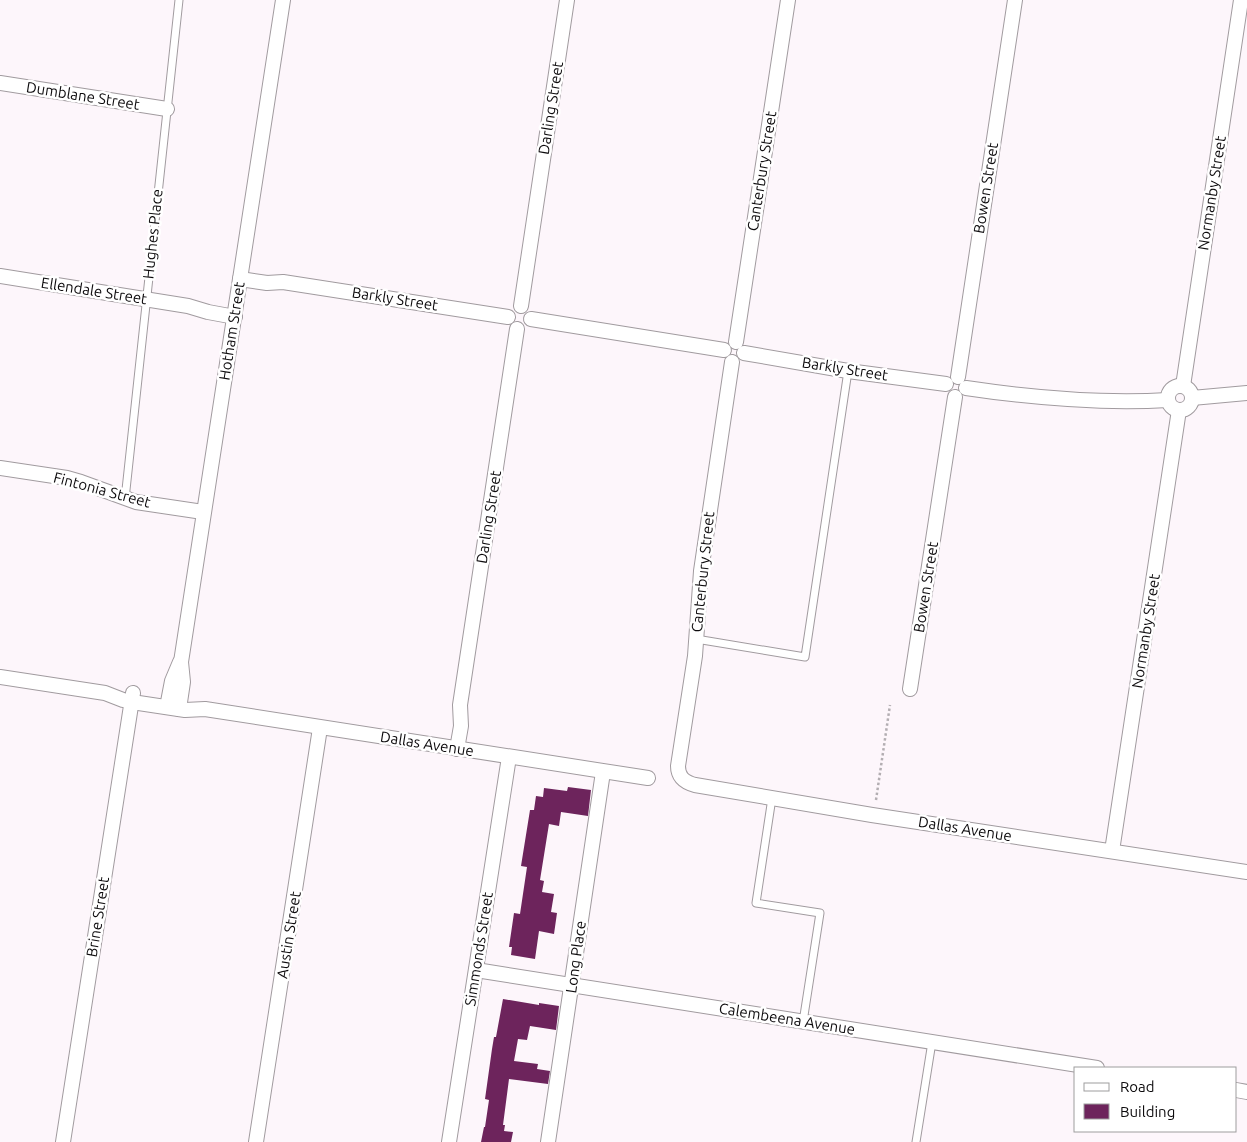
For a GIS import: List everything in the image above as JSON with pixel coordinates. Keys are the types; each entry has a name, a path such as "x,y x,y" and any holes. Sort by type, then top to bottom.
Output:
{"street":[{"name":"Hotham Street","path":"174,703 183,682 181,662 283,0"},
{"name":"Darling Street","path":"521,306 567,0"},
{"name":"Canterbury Street","path":"684,780 679,774 678,766 695,656 701,571 788,0"},
{"name":"Bowen Street","path":"952,380 1015,0"},
{"name":"Normanby Street","path":"1183,386 1241,0"},
{"name":"Dumblane Street","path":"0,83 167,109"},
{"name":"Barkly Street","path":"241,275 269,275 283,282 508,316"},
{"name":"Ellendale Street","path":"0,276 188,306 210,305 235,313"},
{"path":"521,306 530,312 531,319 528,326 517,329 511,326 508,316 511,310 521,306"},
{"name":"Barkly Street","path":"531,319 848,371 952,380"},
{"name":"Darling Street","path":"453,748 452,726 460,706 517,329"},
{"path":"952,380 965,382 961,392 1070,400 1168,400"},
{"path":"1183,386 1190,390 1192,402 1187,408 1179,410 1171,407 1168,400 1169,392 1175,387 1183,386"},
{"name":"Bowen Street","path":"910,689 961,392"},
{"path":"1192,398 1247,393"},
{"name":"Normanby Street","path":"1112,852 1179,410"},
{"name":"Fintonia Street","path":"0,468 81,482 125,499 204,512"},
{"name":"Dallas Avenue","path":"0,677 105,693 125,691 133,697 205,709 648,778"},
{"name":"Brine Street","path":"63,1142 133,697"},
{"name":"Austin Street","path":"256,1142 320,728"},
{"name":"Simmonds Street","path":"449,1142 509,757"},
{"name":"Long Place","path":"548,1142 603,772"},
{"name":"Dallas Avenue","path":"684,780 694,785 772,798 1247,872"},
{"name":"Calembeena Avenue","path":"476,970 1091,1067"}],"lane":[{"name":"Hughes Place","path":"125,499 179,0"},
{"path":"696,639 805,657 848,371"},
{"path":"772,798 756,903 820,913 803,1022"},
{"path":"916,1142 932,1042"}],"path":[{"path":"876,800 890,705"}],"building":[{"path":"568,787 591,790 588,816 561,812 559,826 549,824 540,880 544,881 542,892 554,894 551,912 557,913 554,934 539,931 535,959 511,955 512,947 509,947 514,913 520,914 527,867 521,866 530,810 534,810 536,796 543,797 544,788 567,791"},
{"path":"503,999 559,1006 556,1030 530,1026 527,1040 518,1039 514,1061 538,1064 537,1069 550,1071 548,1084 509,1079 503,1125 505,1125 504,1131 513,1132 511,1142 481,1142 489,1100 485,1099 492,1049"}]}
